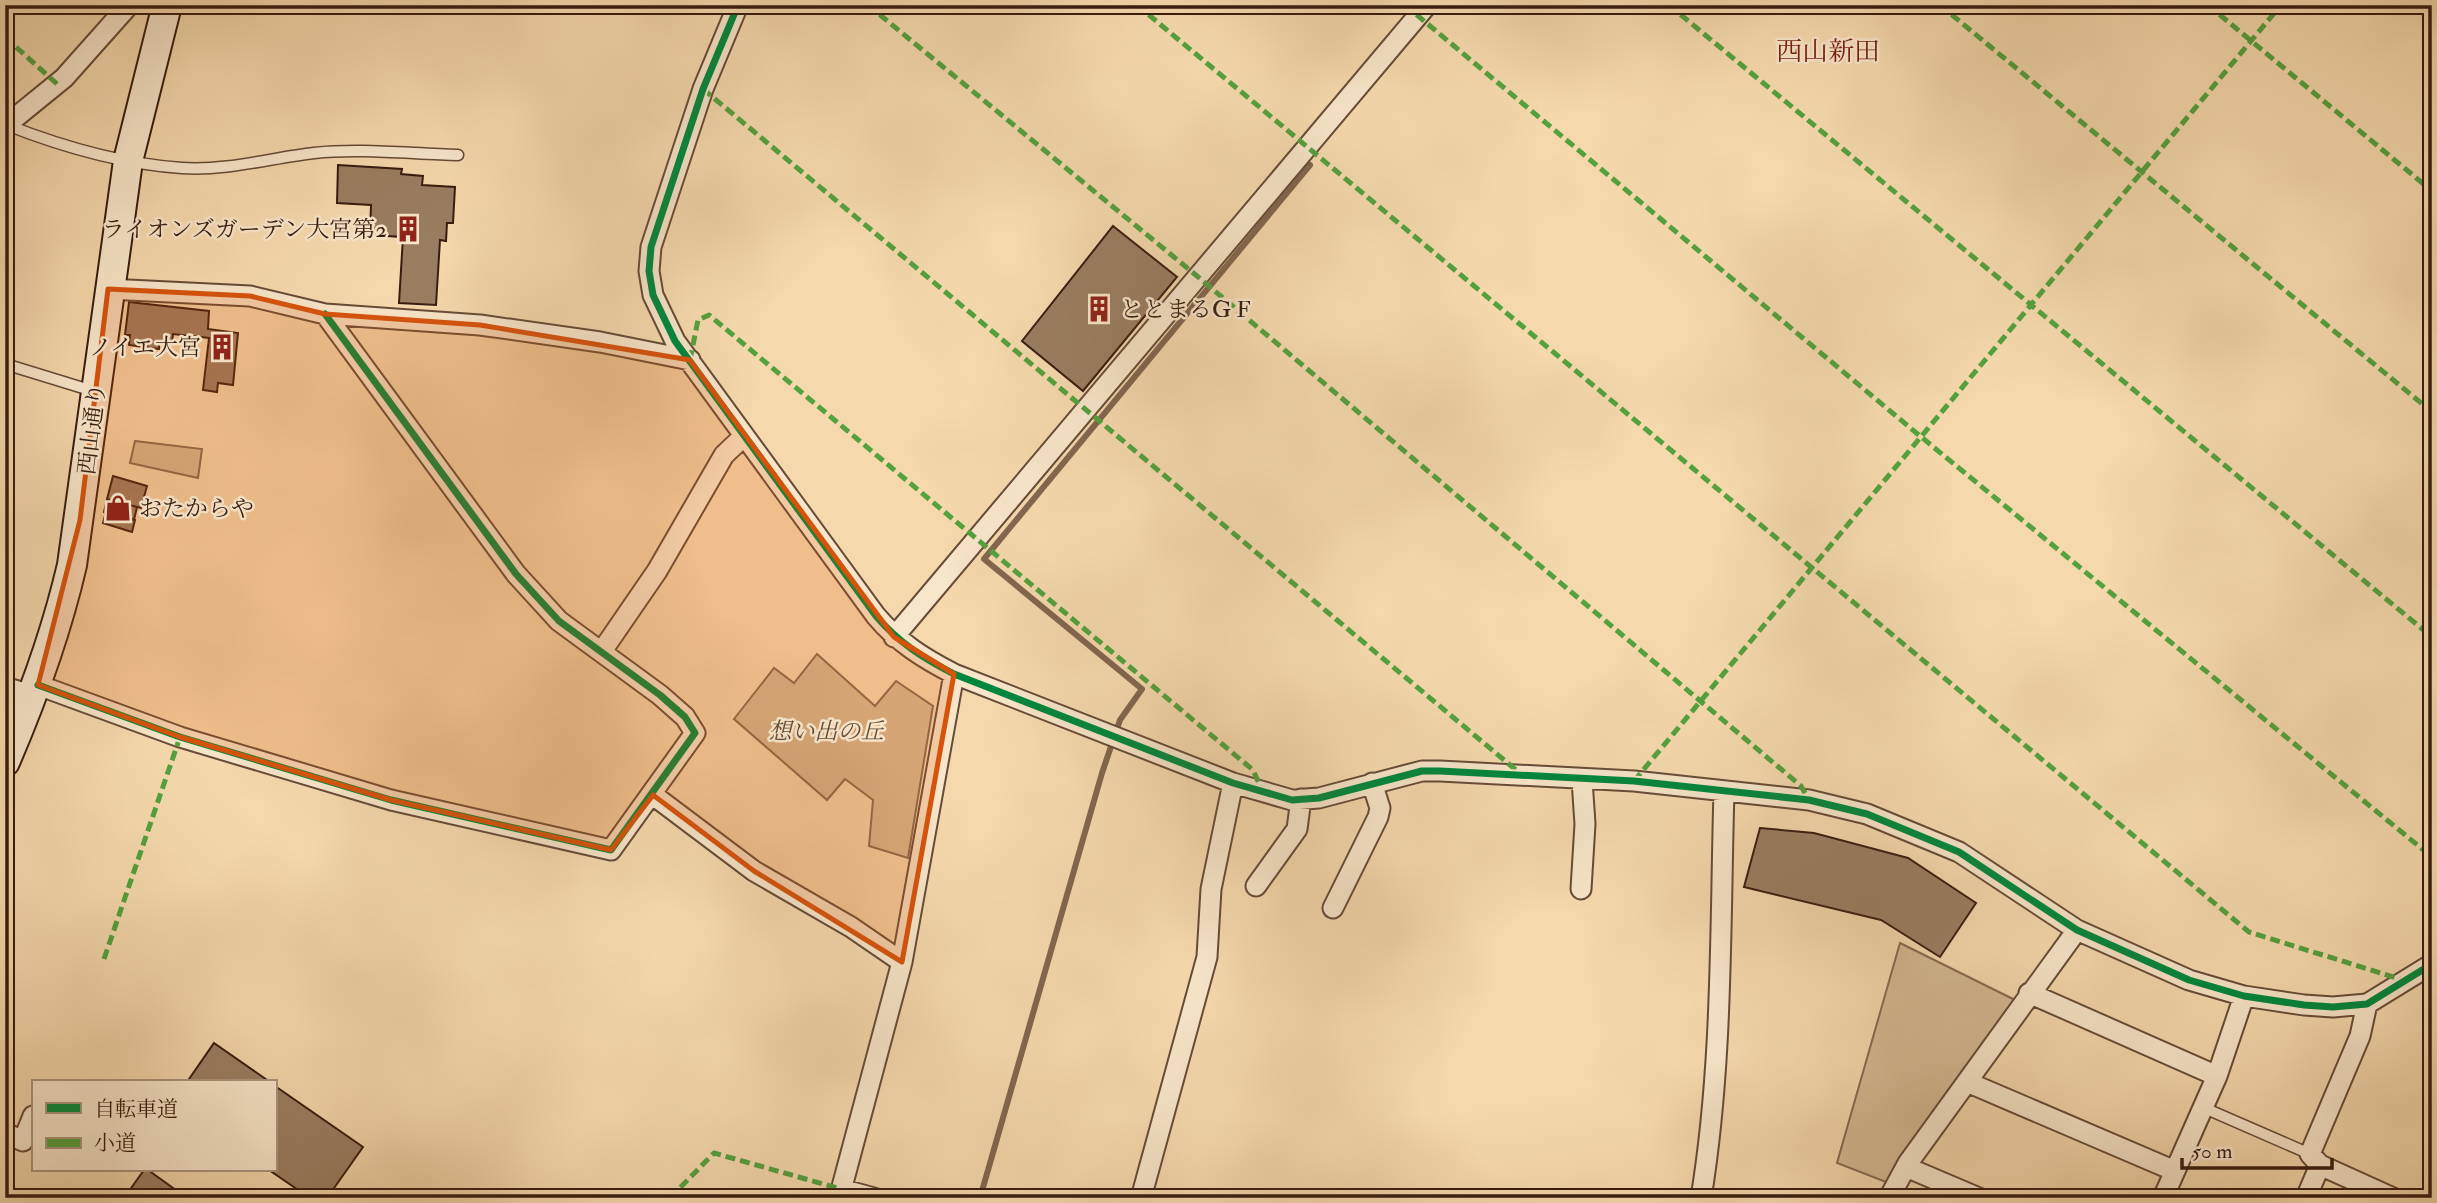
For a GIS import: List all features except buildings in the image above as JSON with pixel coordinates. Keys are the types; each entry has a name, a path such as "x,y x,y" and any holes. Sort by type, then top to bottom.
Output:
{"street":[{"path":"6,125 64,78 129,5"},
{"name":"西山通り","path":"5,762 36,691 58,622 72,565 97,392 108,289 128,161 167,5"},
{"path":"738,5 703,89 651,247 649,271 653,295 662,319 743,437 894,637 919,657 954,674 1233,783 1292,800 1422,771 1634,781 1809,800 1895,824 1959,852 2077,930 2189,980 2244,996 2333,1007 2367,1004 2432,964"},
{"path":"894,637 1427,5"},
{"path":"108,289 250,296 325,314 480,325 600,342 690,360"},
{"path":"5,687 36,691 391,800 611,850 695,733 685,717 602,651 559,621 516,574 325,314"},
{"path":"602,651 657,571 717,466 743,437"},
{"path":"874,1198 840,1193 902,962 954,674"},
{"path":"1581,890 1585,824 1582,780"},
{"path":"1141,1198 1207,957 1211,890 1233,783"},
{"path":"1333,908 1378,817 1380,808 1372,783"},
{"path":"1701,1198 1712,1134 1724,791"},
{"path":"653,794 754,871 851,927 902,962"},
{"path":"1256,886 1297,829 1301,799"},
{"path":"1888,1198 1906,1167 2077,930"},
{"path":"2029,993 2217,1076"},
{"path":"2163,1198 2217,1076 2244,996"},
{"path":"2306,1198 2315,1160 2360,1036 2367,1004"},
{"path":"1967,1082 2175,1171"},
{"path":"20,1140 32,1118"},
{"path":"2315,1160 2393,1198"},
{"path":"1906,1167 1979,1198"}],"lane":[{"path":"6,125 57,145 128,161 193,168 317,153 458,155"},
{"path":"5,364 97,392"},
{"path":"2202,1107 2315,1160"}],"highlighted area":[{"path":"108,289 250,296 325,314 480,325 690,360 894,637 954,674 902,962 754,871 653,795 611,850 391,800 180,737 38,685 80,520"}],"green space":[{"path":"135,441 202,449 198,478 130,463"},
{"name":"想い出の丘","path":"817,654 875,706 896,681 933,706 908,858 869,846 873,800 845,779 827,800 734,719 774,668 794,683"},
{"path":"1900,943 2015,1000 1886,1182 1837,1163"}],"waterway":[{"path":"980,1198 1102,773 1120,720 1142,689 984,559 1310,165"}],"marked path":[{"path":"868,5 1197,276 1801,786 1809,800"},
{"path":"1137,5 2249,932 2403,980"},
{"path":"1405,5 1920,436 2432,857"},
{"path":"1669,5 2432,637"},
{"path":"1940,5 2432,412"},
{"path":"2208,5 2432,191"},
{"path":"1634,781 2281,5"},
{"path":"5,37 57,84"},
{"path":"703,89 1522,775"},
{"path":"690,360 698,320 709,315 1253,770 1263,792"},
{"path":"104,959 180,737"},
{"path":"670,1198 714,1153 841,1189"}],"cycle path":[{"path":"738,5 703,89 651,247 649,271 653,295 675,341 876,616 903,642 932,662 954,674 1233,783 1292,800 1319,798 1422,771 1440,771 1634,781 1809,800 1867,814 1959,852 2077,930 2189,980 2244,996 2333,1007 2367,1004 2432,964"},
{"path":"38,685 180,737 391,800 611,850 695,733 685,717 660,695 559,621 516,574 325,314"}],"place":[{"name":"ライオンズガーデン大宮第2","path":"408,229"},
{"name":"ととまるG F","path":"1099,309"},
{"name":"ノイエ大宮","path":"222,347"},
{"name":"おたからや","path":"118,508"}],"district":[{"name":"西山新田","path":"1828,52"}]}
